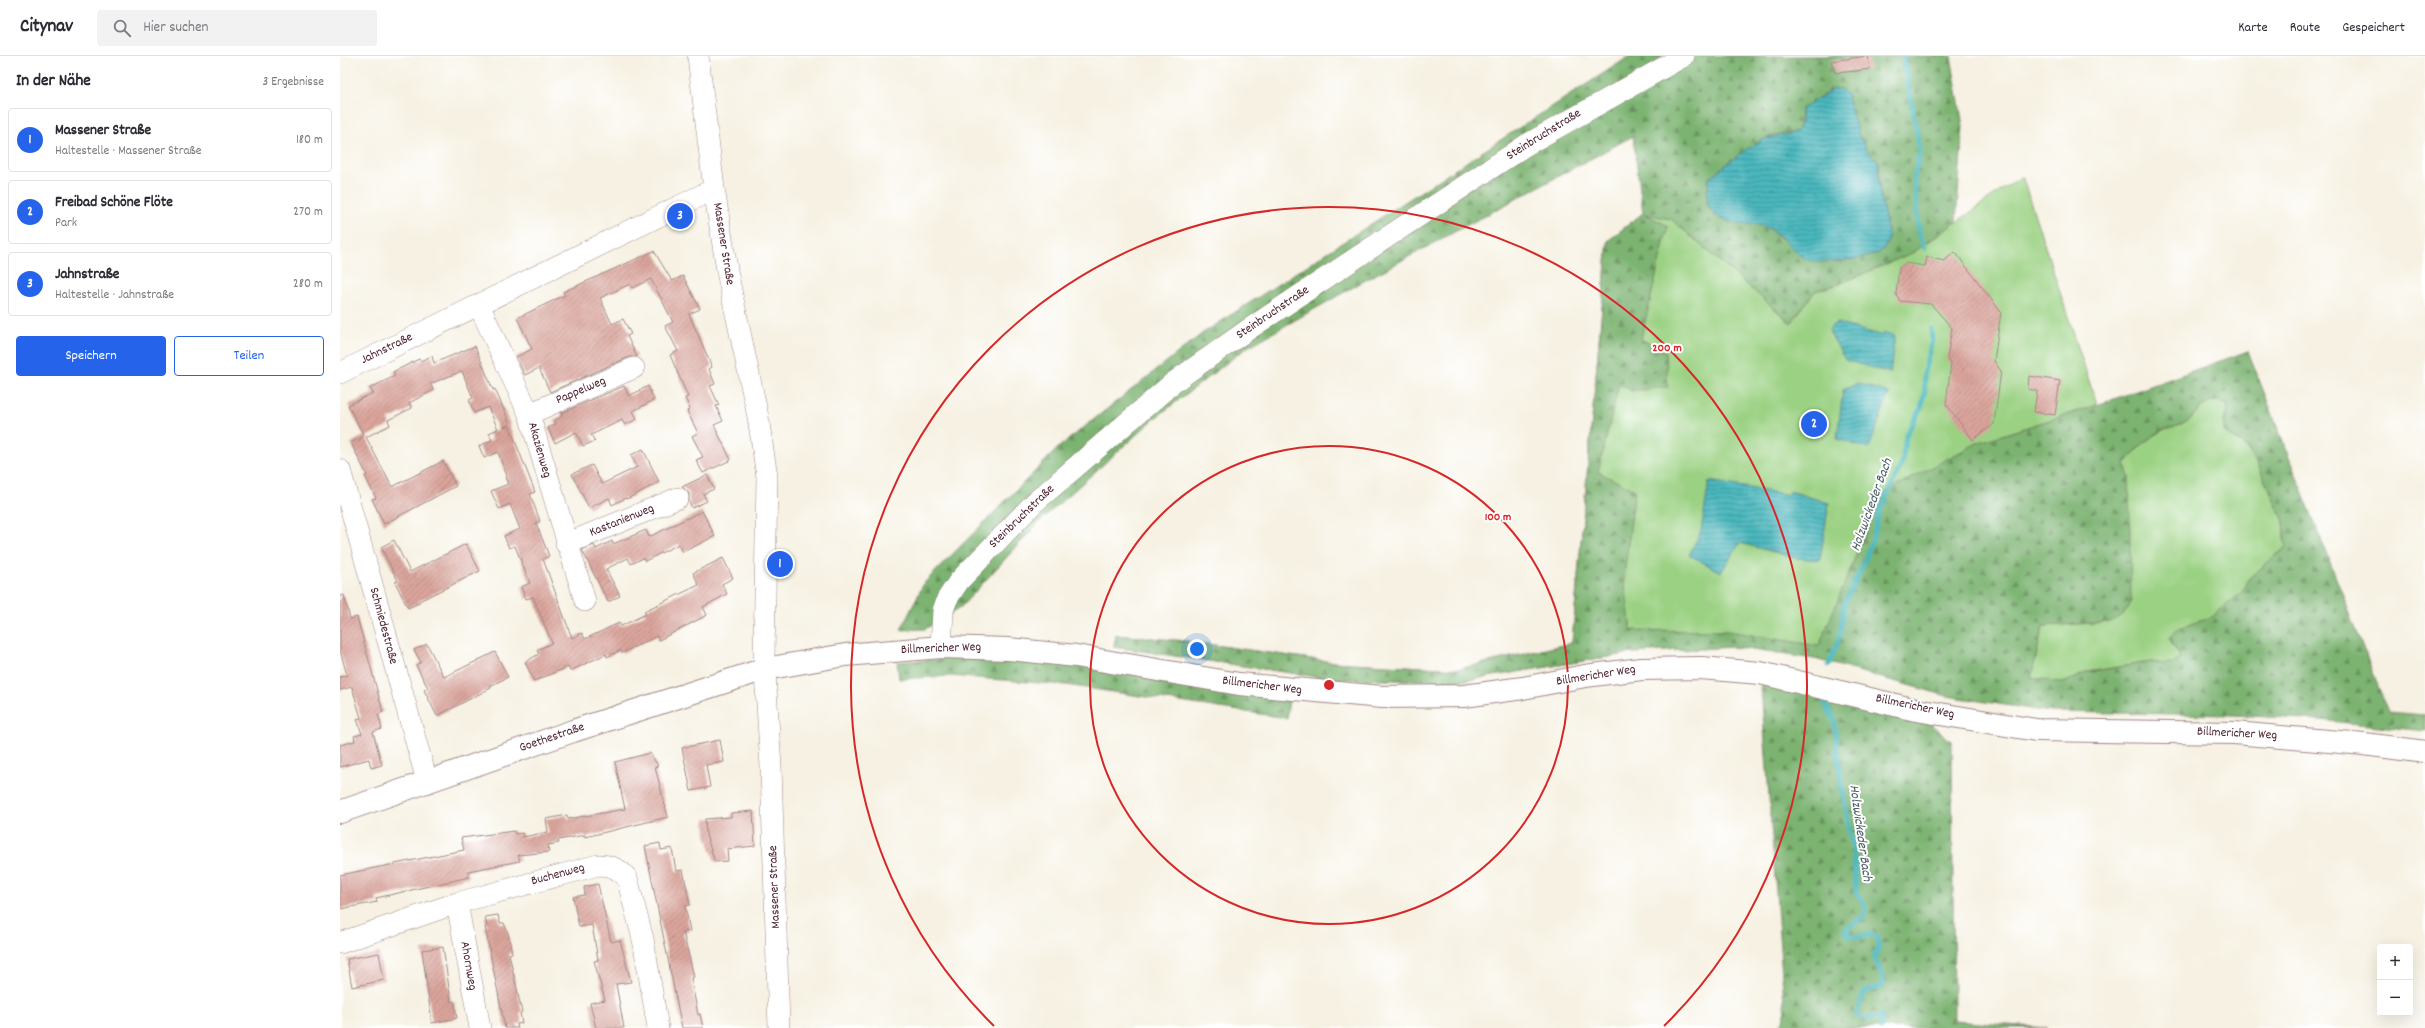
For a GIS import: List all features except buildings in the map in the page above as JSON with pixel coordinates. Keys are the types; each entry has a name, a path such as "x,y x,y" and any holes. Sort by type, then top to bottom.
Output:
{"main road":[{"name":"Billmericher Weg","path":"765,669 845,654 941,647 1009,649 1069,656 1238,684 1382,697 1464,696 1524,688 1585,676 1641,669 1700,668 1760,673 1916,710 2036,730 2234,733 2364,744 2425,752"},
{"name":"Goethestraße","path":"340,812 573,730 765,669"}],"street":[{"name":"Massener Straße","path":"698,56 714,189 728,276 758,417 767,477 765,669 771,767 779,1028"},
{"name":"Steinbruchstraße","path":"941,647 943,611 947,599 959,581 1034,503 1174,382 1246,331 1526,145 1684,56"},
{"name":"Jahnstraße","path":"340,373 714,189"},
{"name":"Akazienweg","path":"478,305 529,414 566,544 585,601"},
{"name":"Pappelweg","path":"529,414 634,368"},
{"name":"Schmiedestraße","path":"340,470 427,781"},
{"name":"Kastanienweg","path":"566,544 678,498"},
{"name":"Buchenweg","path":"340,942 457,903 598,865 610,865 622,872 627,878 643,939 658,1028"},
{"name":"Ahornweg","path":"457,903 480,1028"}],"green space":[{"path":"1630,56 1951,56 1963,126 1956,222 1914,252 1839,284 1815,291 1791,323 1671,219 1645,214 1668,226 1641,339 1666,352 1668,387 1632,391 1619,384 1598,472 1635,490 1624,576 1631,630 1728,631 1819,646 1881,494 1977,443 2097,405 2248,351 2388,712 2425,715 2425,731 2320,720 2234,715 2050,712 1947,696 1815,659 1732,647 1632,653 1462,681 1332,679 1114,647 1116,635 1186,641 1332,662 1459,669 1572,643 1608,241 1643,213 1633,136 1371,277 1246,348 1154,419 1041,520 960,608 925,629 901,630 924,583 1059,447 1203,333","holes":["1833,89 1847,94 1854,122 1861,140 1866,148 1879,161 1879,187 1889,240 1798,251 1753,216 1710,178 1735,158 1762,140 1797,131 1801,121 1801,109","2218,400 2227,404 2224,431 2247,448 2258,465 2284,521 2286,547 2250,577 2243,591 2212,617 2177,629 2169,638 2180,656 2177,662 2164,664 2151,662 2087,672 2064,683 2031,677 2043,626 2110,622 2124,614 2131,601 2129,477 2125,465 2133,454 2151,437 2163,430 2184,424 2203,406"]},
{"path":"2022,176 2097,405 1977,443 1815,659 1732,647 1632,653 1462,681 1332,679 1114,647 1116,635 1186,641 1332,662 1459,669 1572,643 1608,241 1643,213 1671,219 1791,323 1815,291 1839,284 1914,252"},
{"path":"2218,400 2227,404 2224,431 2247,448 2258,465 2284,521 2286,547 2251,577 2243,591 2212,617 2177,629 2169,638 2180,656 2177,662 2164,664 2151,662 2087,672 2064,683 2031,677 2043,626 2110,622 2129,477 2125,465 2133,454 2151,437 2163,430 2184,424 2203,406"},
{"path":"967,657 1075,664 1289,698 1287,718 1066,685 951,676 899,679 897,662"},
{"path":"1760,673 1916,710 1952,742 1954,1021 2047,1028 1779,1028 1785,1017"}],"water":[{"path":"1833,89 1840,89 1847,94 1854,122 1861,140 1872,155 1879,161 1879,187 1889,239 1883,250 1869,256 1823,262 1808,260 1802,257 1782,238 1765,227 1731,222 1719,217 1710,209 1707,196 1709,178 1757,143 1765,139 1797,131 1801,121 1801,109"},
{"path":"1837,323 1883,336 1884,333 1895,335 1890,373 1845,360 1829,331 1831,326"},
{"path":"1858,383 1889,393 1869,449 1837,439 1843,390"},
{"path":"1709,481 1789,495 1790,491 1829,503 1820,560 1796,558 1740,543 1721,572 1689,555 1701,531"}],"waterway":[{"name":"Holzwickeder Bach","path":"1903,56 1920,151 1914,178 1919,232 1925,248"},
{"name":"Holzwickeder Bach","path":"1829,665 1840,635 1844,604 1863,565 1873,538 1878,515 1902,463 1906,435 1921,408 1925,391 1924,373 1932,340 1931,329"},
{"name":"Holzwickeder Bach","path":"1825,704 1834,719 1842,789 1853,849 1856,892 1862,899 1866,910 1863,917 1845,930 1848,935 1859,937 1871,934 1877,938 1879,949 1874,956 1883,978 1883,986 1865,991 1856,1014 1862,1018 1882,1016 1881,1028"}],"place":[{"name":"Jahnstraße","path":"680,216"},
{"name":"Freibad Schöne Flöte","path":"1814,424"},
{"name":"Massener Straße","path":"780,564"}]}
